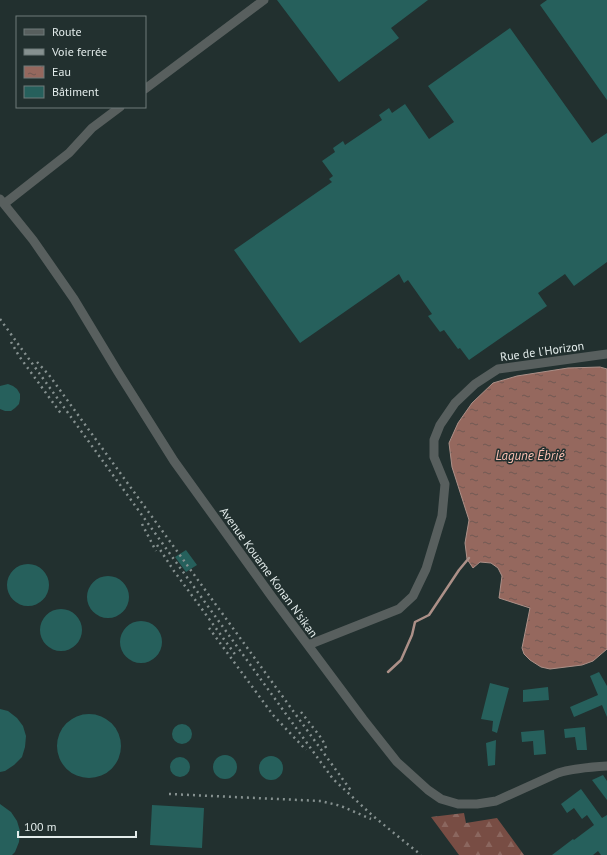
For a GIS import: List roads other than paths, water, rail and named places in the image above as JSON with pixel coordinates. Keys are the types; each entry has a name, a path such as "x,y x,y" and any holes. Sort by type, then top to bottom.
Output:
{"street":[{"path":"146,87 264,0"},
{"path":"2,202 69,153 92,128 119,108"},
{"name":"Avenue Kouame Konan N'sikan","path":"2,202 33,240 74,299 174,461 308,645 396,762 428,790 440,798 458,804 477,804 496,801 558,773 580,768 607,766"},
{"name":"Rue de l'Horizon","path":"308,645 399,609 413,596 426,569 442,516 445,484 434,457 434,440 440,425 455,403 475,384 498,369 607,354"}],"water":[{"name":"Lagune Ébrié","path":"600,367 607,369 607,649 593,661 582,665 550,669 541,667 530,660 524,654 522,648 530,608 499,598 502,576 498,568 491,563 480,562 473,568 467,559 465,543 469,520 452,467 449,443 458,423 472,403 493,383 517,376 568,368"}],"waterway":[{"path":"388,672 401,660 412,635 415,622 429,615 459,570 469,558"}],"railway":[{"path":"0,319 333,779 373,816 421,855"},
{"path":"11,342 19,356 62,415"},
{"path":"37,362 49,375 352,792"},
{"path":"142,524 156,551"},
{"path":"157,545 174,571 237,657"},
{"path":"209,628 273,715 306,750"},
{"path":"301,712 322,739 327,750"},
{"path":"169,794 321,801 341,806 371,819"}]}
